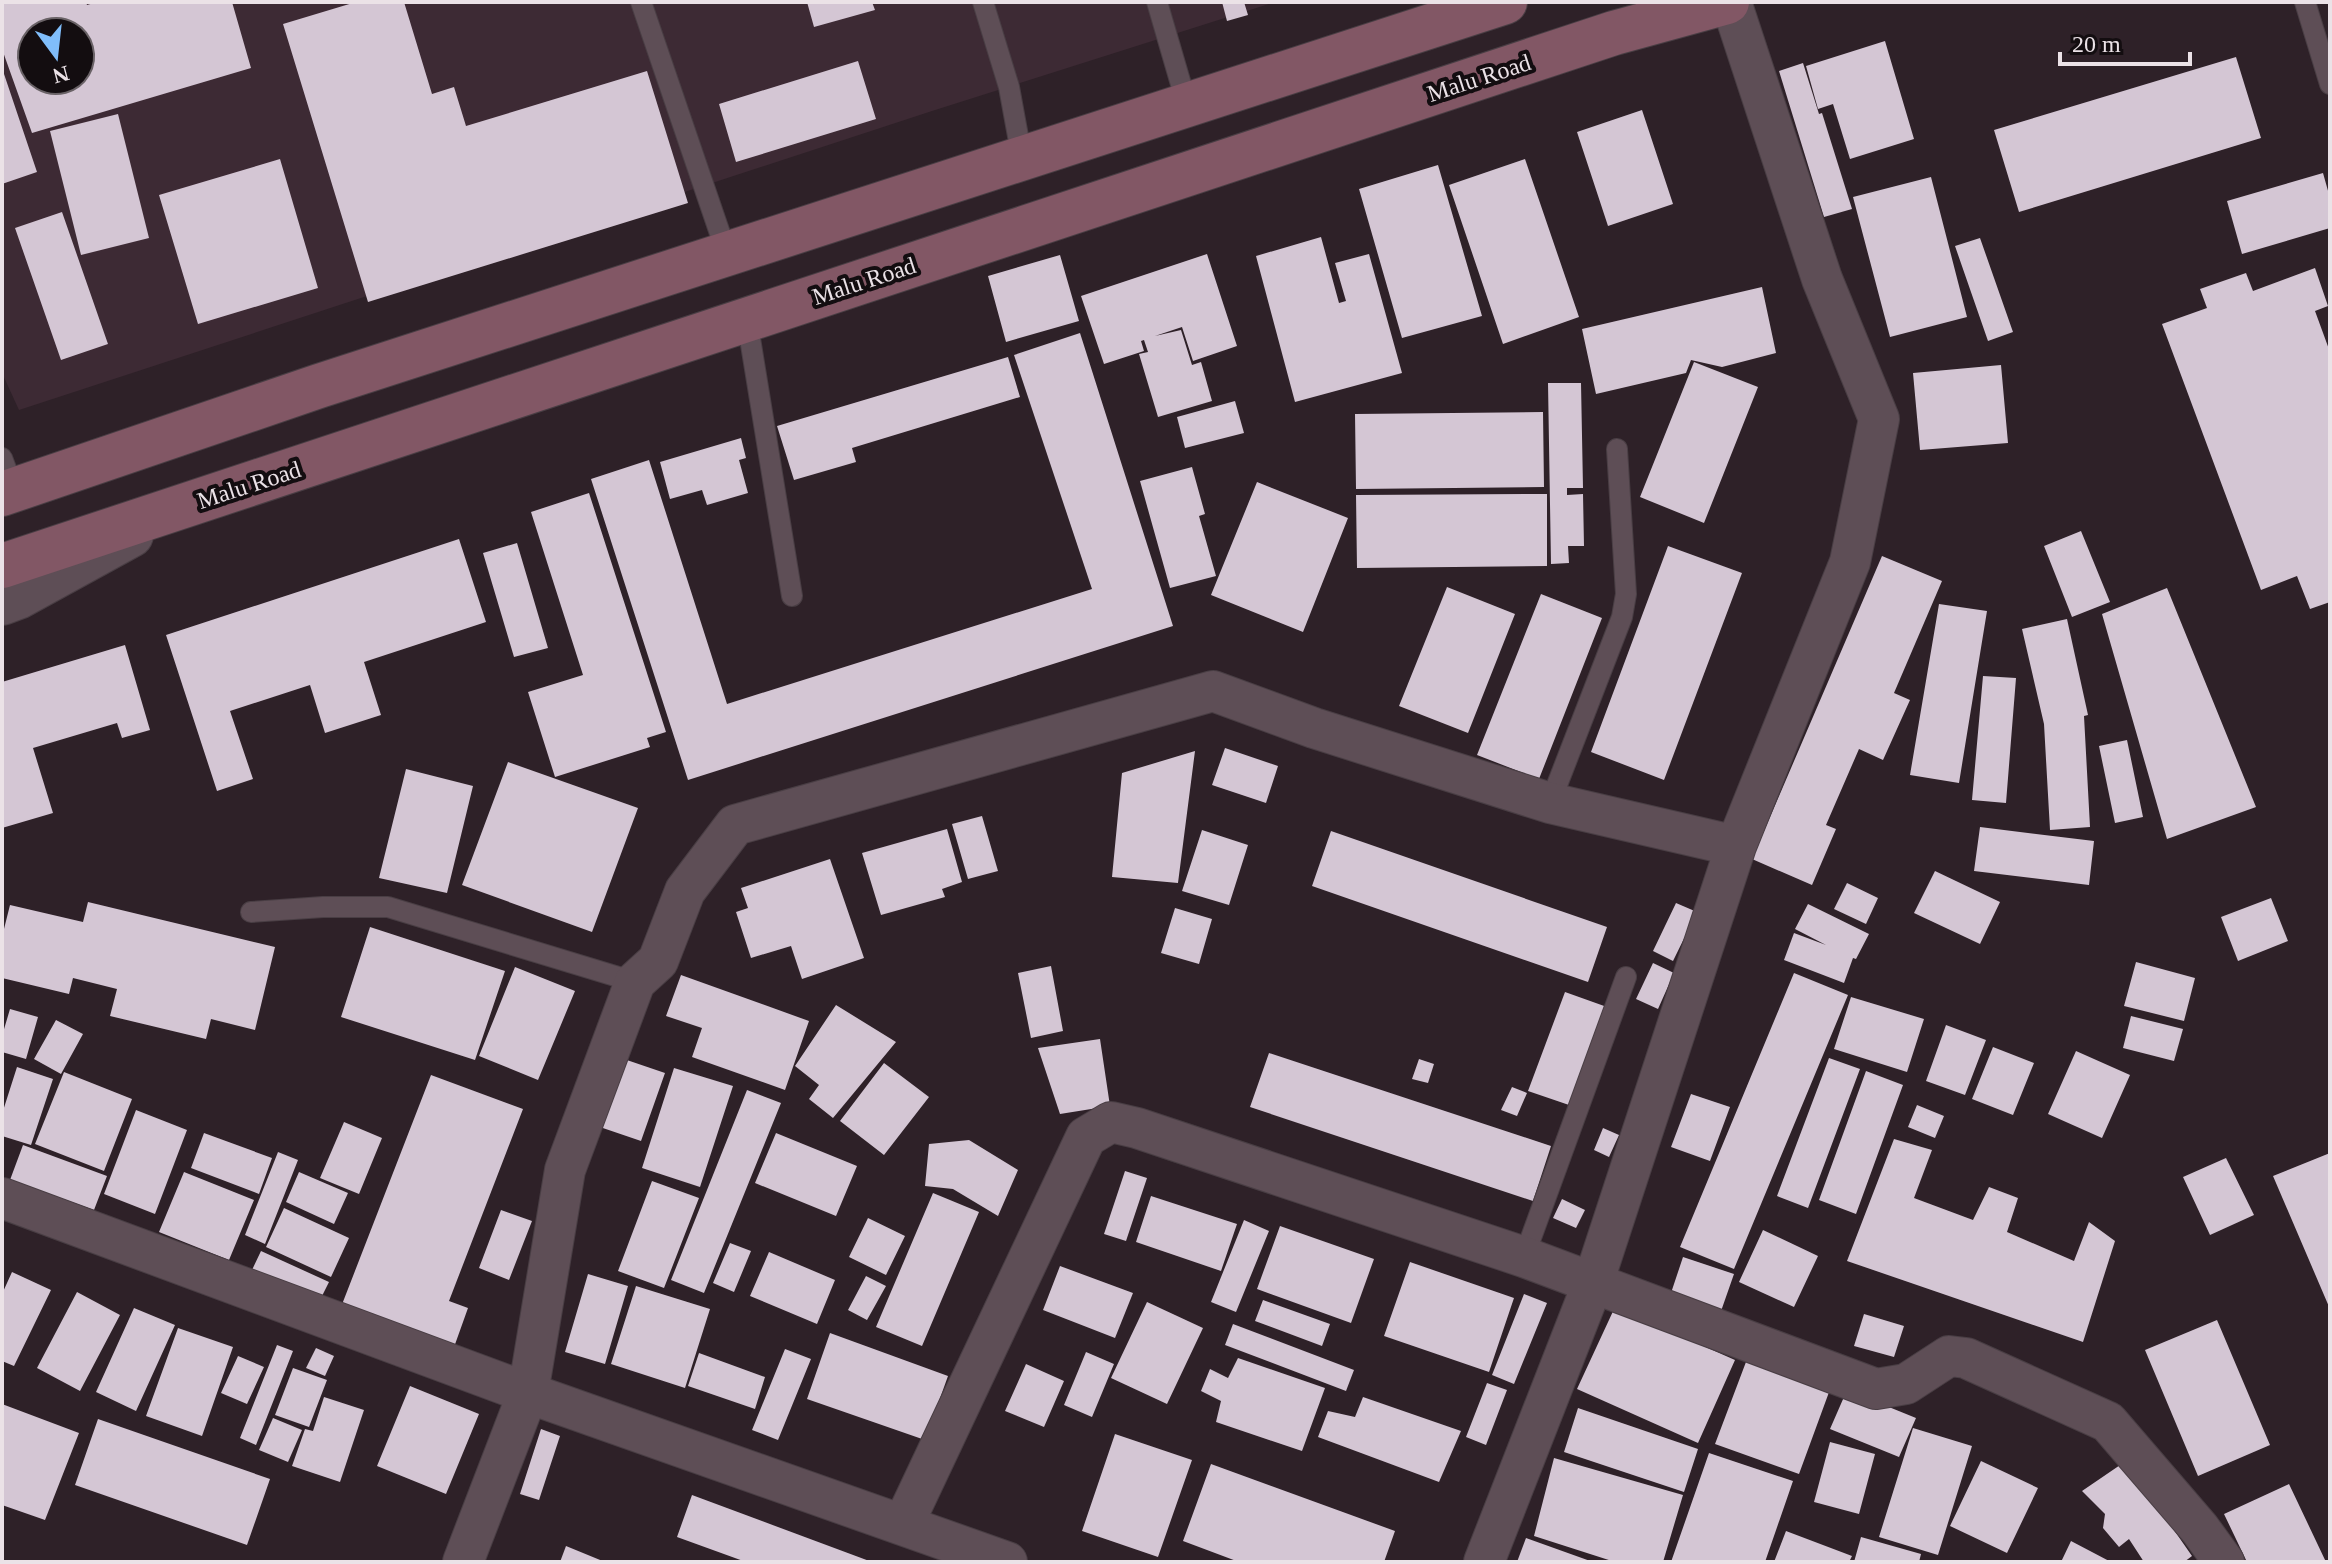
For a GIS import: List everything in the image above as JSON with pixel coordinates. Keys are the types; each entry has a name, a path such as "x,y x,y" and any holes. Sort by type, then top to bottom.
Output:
{"main road":[{"path":"6,481 319,386 1187,105 1440,12 1505,2"},
{"name":"Malu Road","path":"2,566 1614,33 1729,2"}],"street":[{"path":"1484,1562 1593,1283 1736,846 1850,562 1879,419 1822,279 1729,2"},
{"path":"2,603 182,507"},
{"path":"463,1562 528,1393 565,1170 635,982 658,961 685,891 735,825 1213,691 1314,728 1550,803 1736,846"},
{"path":"903,1525 1086,1137 1111,1122 1524,1257 1876,1389 1906,1384 1949,1356 1966,1358 2108,1422 2200,1529 2224,1562"},
{"path":"2,1198 528,1393 1007,1562"}],"lane":[{"path":"641,2 727,254"},
{"path":"983,2 1009,87 1022,158"},
{"path":"1157,2 1187,105"},
{"path":"2305,2 2330,84"},
{"path":"747,320 792,596"},
{"path":"1550,803 1622,617 1626,594 1617,449"},
{"path":"251,912 388,907 635,982"},
{"path":"1524,1257 1626,977"}],"shaded area":[{"path":"2,2 1275,2 932,111 19,410 2,373"}],"building":[{"path":"2,2 86,2 87,5 97,2 232,2 251,68 32,133 19,96 96,96 96,16 16,16 16,88 2,49"},
{"path":"356,2 404,2 432,94 454,87 466,126 647,71 688,203 368,302 283,24"},
{"path":"807,2 872,2 875,10 814,27"},
{"path":"1222,2 1244,2 1248,15 1227,21"},
{"path":"1885,41 1914,139 1850,159 1833,104 1818,109 1806,66"},
{"path":"2236,57 2261,138 2019,212 1994,130"},
{"path":"858,61 876,119 736,162 719,104"},
{"path":"1803,63 1852,209 1824,217 1779,71"},
{"path":"2,68 37,172 2,184"},
{"path":"1642,110 1673,204 1608,226 1577,132"},
{"path":"118,114 149,238 81,255 50,131"},
{"path":"280,159 318,288 198,324 159,195"},
{"path":"1525,159 1579,317 1503,344 1449,185"},
{"path":"1438,165 1482,316 1402,338 1359,189"},
{"path":"2323,173 2330,198 2330,228 2242,254 2227,201"},
{"path":"1931,177 1967,317 1890,337 1853,197"},
{"path":"62,212 108,344 61,360 15,228"},
{"path":"1321,237 1339,303 1346,301 1335,263 1369,254 1402,373 1295,402 1256,256"},
{"path":"1980,238 2013,332 1988,341 1955,246"},
{"path":"1207,254 1237,346 1193,361 1182,327 1155,336 1181,330 1192,365 1201,362 1212,401 1158,417 1139,354 1148,352 1144,340 1141,341 1144,351 1104,364 1081,296"},
{"path":"1060,255 1079,321 1006,342 988,276"},
{"path":"2315,268 2328,306 2315,311 2330,352 2330,602 2310,609 2297,576 2261,590 2162,324 2207,308 2200,289 2246,273 2253,291"},
{"path":"1762,287 1776,353 1722,367 1691,360 1686,373 1596,394 1582,329"},
{"path":"1080,333 1173,626 688,780 591,479 649,460 727,704 1092,589 1014,355"},
{"path":"1008,357 1020,397 852,448 856,462 794,480 777,426"},
{"path":"1694,362 1758,387 1704,523 1640,497"},
{"path":"2001,365 2008,443 1920,450 1913,373"},
{"path":"1548,383 1581,383 1583,488 1567,488 1567,495 1583,494 1584,546 1568,546 1569,563 1551,564"},
{"path":"1235,401 1244,433 1185,448 1177,417"},
{"path":"1543,412 1544,487 1356,489 1355,414"},
{"path":"741,438 746,458 739,460 748,493 707,505 702,490 670,499 660,462"},
{"path":"1192,467 1205,514 1199,516 1216,576 1170,588 1140,481"},
{"path":"1257,482 1348,518 1303,632 1211,595"},
{"path":"589,493 666,732 647,738 650,747 555,777 528,692 583,675 531,512"},
{"path":"1547,494 1547,566 1357,568 1356,495"},
{"path":"2081,531 2110,602 2072,617 2044,546"},
{"path":"459,539 486,622 364,662 381,715 325,733 310,685 230,711 253,779 217,791 166,635"},
{"path":"517,543 548,648 514,657 483,553"},
{"path":"1668,546 1742,573 1664,780 1591,752"},
{"path":"1882,556 1942,581 1894,693 1910,700 1883,760 1859,749 1826,825 1836,829 1812,885 1752,859"},
{"path":"1447,587 1515,614 1468,733 1399,706"},
{"path":"2167,588 2256,807 2167,839 2102,614"},
{"path":"1541,594 1602,618 1539,779 1477,755"},
{"path":"1939,604 1987,611 1959,783 1910,775"},
{"path":"2067,619 2088,715 2084,716 2090,827 2050,830 2044,724 2022,629"},
{"path":"125,645 150,730 122,738 117,723 33,748 53,813 2,828 2,682"},
{"path":"1983,676 2016,678 2006,803 1972,800"},
{"path":"2127,740 2143,817 2115,823 2099,746"},
{"path":"1225,748 1278,766 1266,803 1212,785"},
{"path":"1195,751 1178,883 1112,877 1122,773"},
{"path":"508,762 638,808 592,932 462,885"},
{"path":"406,769 473,786 447,893 379,878"},
{"path":"982,816 998,871 968,879 952,824"},
{"path":"1980,827 2094,841 2089,885 1974,871"},
{"path":"947,829 962,882 942,889 945,897 881,915 862,853"},
{"path":"1202,830 1248,845 1229,905 1182,891"},
{"path":"1331,831 1607,927 1588,982 1312,886"},
{"path":"830,859 864,958 802,979 791,946 751,958 736,912 748,908 741,888"},
{"path":"1935,871 2000,902 1980,944 1914,913"},
{"path":"1847,883 1878,898 1866,924 1834,909"},
{"path":"2271,898 2288,941 2238,961 2221,917"},
{"path":"88,902 275,947 255,1030 211,1019 206,1039 110,1016 117,989 73,978 69,994 2,978 2,937 10,905 83,922"},
{"path":"1676,903 1697,912 1673,961 1653,951"},
{"path":"1808,904 1869,934 1856,959 1853,958 1844,983 1784,960 1794,933 1826,945 1795,929"},
{"path":"1175,908 1212,919 1199,964 1161,953"},
{"path":"370,927 505,971 475,1060 341,1017"},
{"path":"2136,962 2195,978 2184,1021 2124,1006"},
{"path":"1653,963 1674,973 1658,1009 1636,999"},
{"path":"1051,966 1063,1031 1031,1038 1018,973"},
{"path":"515,967 575,991 538,1080 479,1056"},
{"path":"1794,973 1848,995 1734,1269 1680,1247"},
{"path":"681,975 809,1021 785,1090 692,1057 702,1028 666,1016"},
{"path":"1565,992 1607,1007 1569,1105 1528,1091"},
{"path":"1851,997 1924,1019 1907,1072 1834,1049"},
{"path":"836,1005 896,1042 833,1118 809,1099 819,1085 795,1066"},
{"path":"10,1009 38,1017 26,1059 2,1052 2,1036"},
{"path":"2131,1016 2183,1029 2174,1061 2123,1048"},
{"path":"56,1020 83,1034 61,1074 34,1059"},
{"path":"1946,1025 1986,1040 1965,1095 1926,1081"},
{"path":"1100,1039 1110,1106 1060,1114 1038,1048"},
{"path":"1993,1047 2034,1063 2013,1115 1972,1099"},
{"path":"2076,1051 2130,1075 2102,1138 2048,1114"},
{"path":"1269,1053 1551,1146 1533,1201 1250,1107"},
{"path":"618,1057 665,1073 641,1141 594,1125"},
{"path":"1829,1058 1860,1069 1808,1208 1777,1196"},
{"path":"1419,1059 1434,1064 1428,1083 1412,1079"},
{"path":"884,1063 929,1097 884,1155 840,1121"},
{"path":"17,1067 53,1079 31,1145 2,1136 2,1114"},
{"path":"674,1068 733,1086 700,1187 642,1168"},
{"path":"1866,1071 1903,1085 1856,1214 1819,1200"},
{"path":"64,1072 132,1099 104,1171 35,1144"},
{"path":"431,1075 523,1109 449,1301 468,1308 453,1350 341,1307"},
{"path":"1512,1087 1527,1093 1517,1116 1501,1110"},
{"path":"747,1090 781,1103 704,1293 671,1280"},
{"path":"1691,1094 1730,1107 1710,1161 1671,1147"},
{"path":"1917,1105 1944,1116 1935,1138 1908,1127"},
{"path":"136,1110 187,1130 155,1214 104,1194"},
{"path":"344,1122 382,1138 359,1194 320,1178"},
{"path":"1603,1128 1619,1135 1609,1157 1594,1150"},
{"path":"204,1133 272,1158 259,1194 191,1168"},
{"path":"776,1133 857,1166 836,1216 755,1183"},
{"path":"1894,1139 1932,1150 1914,1198 1973,1220 1989,1187 2018,1198 2007,1232 2074,1261 2089,1222 2115,1241 2083,1342 1847,1261"},
{"path":"969,1140 1018,1170 998,1216 953,1189 925,1186 929,1144"},
{"path":"23,1145 107,1176 94,1210 10,1180"},
{"path":"278,1152 298,1160 265,1244 245,1235"},
{"path":"2330,1153 2330,1309 2273,1176"},
{"path":"2226,1158 2254,1215 2210,1235 2183,1177"},
{"path":"1125,1171 1147,1178 1126,1241 1104,1234"},
{"path":"184,1172 254,1200 229,1260 159,1232"},
{"path":"299,1172 348,1193 334,1224 286,1202"},
{"path":"652,1181 699,1198 664,1288 618,1271"},
{"path":"933,1193 979,1212 922,1346 876,1327"},
{"path":"1151,1196 1237,1224 1221,1271 1136,1242"},
{"path":"1562,1199 1585,1210 1576,1228 1553,1218"},
{"path":"284,1208 349,1238 331,1277 266,1247"},
{"path":"501,1210 532,1221 509,1280 479,1268"},
{"path":"868,1218 905,1236 886,1275 849,1257"},
{"path":"1244,1220 1269,1231 1236,1312 1211,1302"},
{"path":"1280,1226 1374,1259 1351,1323 1257,1289"},
{"path":"1763,1230 1818,1256 1794,1307 1739,1282"},
{"path":"730,1243 751,1251 734,1292 713,1283"},
{"path":"261,1251 329,1282 319,1302 252,1270"},
{"path":"769,1252 835,1280 817,1324 750,1296"},
{"path":"1683,1257 1734,1274 1720,1314 1670,1296"},
{"path":"1410,1262 1514,1298 1489,1372 1384,1336"},
{"path":"1060,1266 1133,1293 1115,1338 1043,1310"},
{"path":"12,1272 51,1290 14,1366 2,1361 2,1294"},
{"path":"588,1274 628,1286 605,1364 565,1352"},
{"path":"866,1276 886,1286 867,1320 848,1310"},
{"path":"636,1286 710,1309 685,1388 611,1364"},
{"path":"77,1292 120,1315 80,1391 37,1368"},
{"path":"1524,1294 1547,1303 1514,1384 1492,1375"},
{"path":"1263,1300 1330,1324 1322,1346 1255,1321"},
{"path":"1147,1302 1203,1328 1167,1404 1111,1378"},
{"path":"1615,1307 1735,1360 1698,1443 1577,1389"},
{"path":"134,1308 175,1325 136,1411 96,1392"},
{"path":"1864,1314 1904,1326 1894,1357 1854,1346"},
{"path":"2217,1320 2270,1445 2198,1476 2145,1350"},
{"path":"1233,1324 1354,1370 1346,1391 1225,1345"},
{"path":"178,1328 233,1347 202,1436 146,1416"},
{"path":"830,1333 948,1376 925,1440 807,1399"},
{"path":"277,1345 293,1351 256,1445 240,1438"},
{"path":"316,1348 334,1356 325,1376 306,1368"},
{"path":"785,1349 811,1359 778,1440 752,1430"},
{"path":"1086,1352 1114,1364 1092,1417 1064,1405"},
{"path":"699,1353 765,1377 755,1409 688,1386"},
{"path":"1749,1354 1832,1384 1799,1474 1715,1444"},
{"path":"238,1356 264,1367 247,1404 221,1393"},
{"path":"1238,1358 1325,1388 1302,1451 1216,1422 1221,1401 1201,1391 1210,1369 1228,1378"},
{"path":"1026,1364 1064,1381 1044,1427 1005,1411"},
{"path":"293,1368 327,1380 309,1427 275,1415"},
{"path":"1487,1383 1507,1390 1486,1445 1466,1437"},
{"path":"410,1386 479,1414 446,1494 377,1466"},
{"path":"1847,1390 1916,1418 1899,1457 1830,1429"},
{"path":"324,1397 364,1410 340,1482 292,1466 305,1429 313,1431"},
{"path":"1363,1397 1461,1431 1439,1482 1318,1437 1328,1411 1355,1417"},
{"path":"2,1404 79,1433 45,1520 2,1505"},
{"path":"1578,1408 1698,1449 1684,1492 1564,1452"},
{"path":"273,1418 302,1430 288,1462 259,1450"},
{"path":"98,1419 270,1479 247,1545 75,1485"},
{"path":"1913,1428 1972,1446 1938,1555 1879,1537"},
{"path":"541,1429 560,1436 539,1500 520,1494"},
{"path":"1115,1434 1192,1460 1158,1557 1082,1531"},
{"path":"1830,1442 1875,1454 1859,1514 1814,1502"},
{"path":"1709,1453 1793,1481 1765,1562 1671,1562"},
{"path":"1554,1458 1683,1495 1663,1562 1615,1562 1534,1536"},
{"path":"1981,1461 2038,1488 2007,1553 1950,1526"},
{"path":"2126,1461 2192,1556 2184,1562 2144,1562 2129,1539 2119,1547 2103,1528 2105,1514 2082,1491"},
{"path":"1211,1464 1395,1531 1384,1562 1239,1562 1183,1541"},
{"path":"2289,1484 2326,1562 2247,1562 2224,1514"},
{"path":"692,1495 872,1562 746,1562 677,1537"},
{"path":"1786,1531 1852,1556 1849,1562 1774,1562"},
{"path":"1861,1537 1921,1554 1919,1562 1854,1562"},
{"path":"1526,1538 1593,1562 1517,1562"},
{"path":"2071,1541 2111,1562 2061,1562"},
{"path":"566,1546 605,1562 560,1562"}]}
